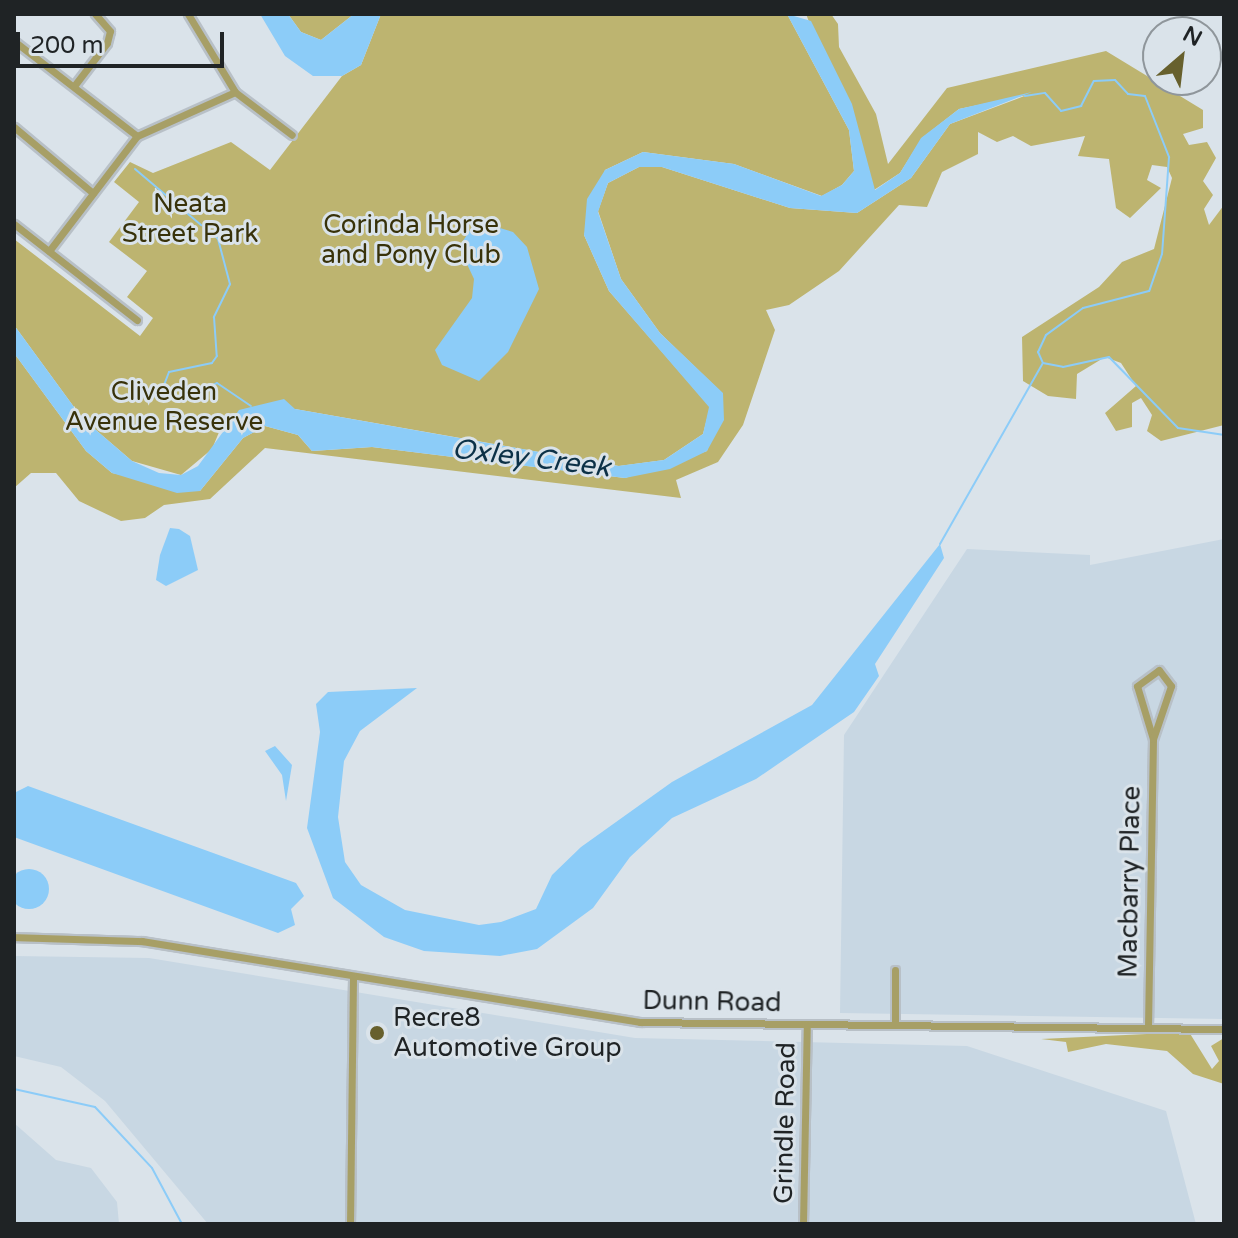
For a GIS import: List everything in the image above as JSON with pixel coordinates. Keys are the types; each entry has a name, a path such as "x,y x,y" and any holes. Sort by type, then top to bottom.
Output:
{"street":[{"path":"74,86 107,43 110,31 95,14"},
{"path":"188,14 235,92 292,135"},
{"path":"14,41 137,136"},
{"path":"49,251 137,136 235,92"},
{"path":"14,127 93,193"},
{"path":"14,224 137,320"},
{"name":"Macbarry Place","path":"1148,1026 1153,739 1171,686 1159,670 1137,686 1153,739"},
{"name":"Dunn Road","path":"14,937 142,941 640,1022 1224,1029"},
{"path":"895,970 895,1024"},
{"path":"350,1224 353,977"},
{"name":"Grindle Road","path":"803,1224 807,1024"}],"shaded area":[{"path":"1224,539 1224,1019 840,1013 844,735 967,549 1090,555 1090,565"},
{"path":"14,956 149,958 635,1038 967,1046 1166,1111 1196,1224 208,1224 105,1101 61,1067 14,1056"},
{"path":"14,1123 56,1160 91,1168 117,1202 119,1224 14,1224"}],"green space":[{"path":"288,14 354,14 321,40 301,32"},
{"path":"381,14 787,14 849,130 854,171 842,185 822,196 734,164 643,152 605,170 584,235 609,291 710,407 703,434 664,460 619,466 295,409 222,425 212,449 181,475 132,461 82,418 14,325 14,239 140,336 153,318 127,297 147,271 109,242 139,202 114,182 130,162 153,173 231,142 270,170 342,76 361,65"},
{"path":"806,14 831,14 838,24 839,47 876,114 888,164 947,88 1106,51 1142,73 1142,96 1180,96 1203,110 1203,128 1183,134 1189,145 1207,142 1216,158 1203,181 1213,195 1204,209 1209,225 1224,205 1224,425 1161,441 1147,431 1152,415 1141,398 1132,403 1132,427 1116,431 1105,413 1136,386 1121,363 1105,357 1077,374 1076,399 1048,396 1023,381 1022,337 1099,287 1122,262 1154,249 1172,178 1167,167 1152,165 1147,180 1161,188 1130,218 1116,208 1109,159 1078,156 1085,136 1031,146 1013,136 997,142 978,132 978,154 942,172 927,207 899,205 839,271 789,305 766,310 775,330 743,425 718,462 676,480 681,498 265,448 210,499 164,505 145,518 121,521 79,501 56,473 31,473 14,488 14,353 86,451 112,473 200,491 243,438 265,426 298,435 312,451 372,447 625,478 707,451 723,394 660,333 621,279 598,211 608,183 639,167 662,167 790,208 857,213 911,178 950,124 1027,95 959,109 922,138 900,173 874,190"},
{"path":"1189,1032 1212,1069 1219,1061 1211,1046 1224,1038 1224,1084 1193,1074 1167,1051 1106,1044 1068,1052 1066,1042 1041,1039"}],"water":[{"path":"260,14 288,14 301,32 321,40 354,14 381,14 361,65 342,76 313,76 285,56"},
{"name":"Oxley Creek","path":"787,14 811,21 852,104 875,190 900,173 921,138 959,109 1032,92 950,124 911,178 857,213 790,208 662,167 639,167 608,183 598,212 621,279 660,333 723,393 724,420 707,451 670,469 625,478 372,447 312,451 298,435 265,426 243,438 200,491 177,493 112,473 86,451 14,353 14,325 82,418 132,461 159,473 181,475 198,466 239,410 284,399 295,409 618,466 664,460 703,434 709,407 609,291 584,235 587,199 605,170 643,152 734,164 821,196 842,185 854,171 849,130"},
{"path":"476,221 513,232 527,247 539,289 508,352 479,381 442,365 435,350 472,298 474,279 459,247"},
{"path":"170,528 179,529 190,536 198,570 166,586 156,580 160,555"},
{"path":"940,544 944,558 875,664 879,676 854,712 756,779 672,818 630,857 593,908 537,949 500,956 424,951 384,937 333,898 307,828 320,732 316,704 328,692 417,688 360,731 344,761 338,817 345,862 361,885 405,910 479,925 501,922 536,909 552,875 581,847 672,782 812,705"},
{"path":"275,746 292,765 286,801 282,775 265,751"},
{"path":"28,786 296,883 304,896 291,909 295,925 278,933 14,837 14,793"},
{"path":"29,869 43,875 49,889 43,903 29,909 15,903 9,889 15,875"}],"waterway":[{"path":"1025,96 1045,93 1061,111 1081,106 1094,81 1115,80 1128,94 1145,96 1169,157 1162,254 1149,291 1083,308 1046,335 1038,352 1043,363 1063,367 1109,357 1178,428 1224,435"},
{"path":"135,169 201,225"},
{"path":"207,229 218,239 230,284 214,317 217,356 212,363 169,372 164,385 181,401 217,383 251,406"},
{"path":"940,544 1043,363"},
{"path":"14,1089 95,1107 152,1168 182,1224"}],"place":[{"name":"Recre8 Automotive Group","path":"377,1033"}],"park label":[{"name":"Neata Street Park","path":"190,219"},
{"name":"Corinda Horse and Pony Club","path":"411,240"},
{"name":"Cliveden Avenue Reserve","path":"164,407"}]}
